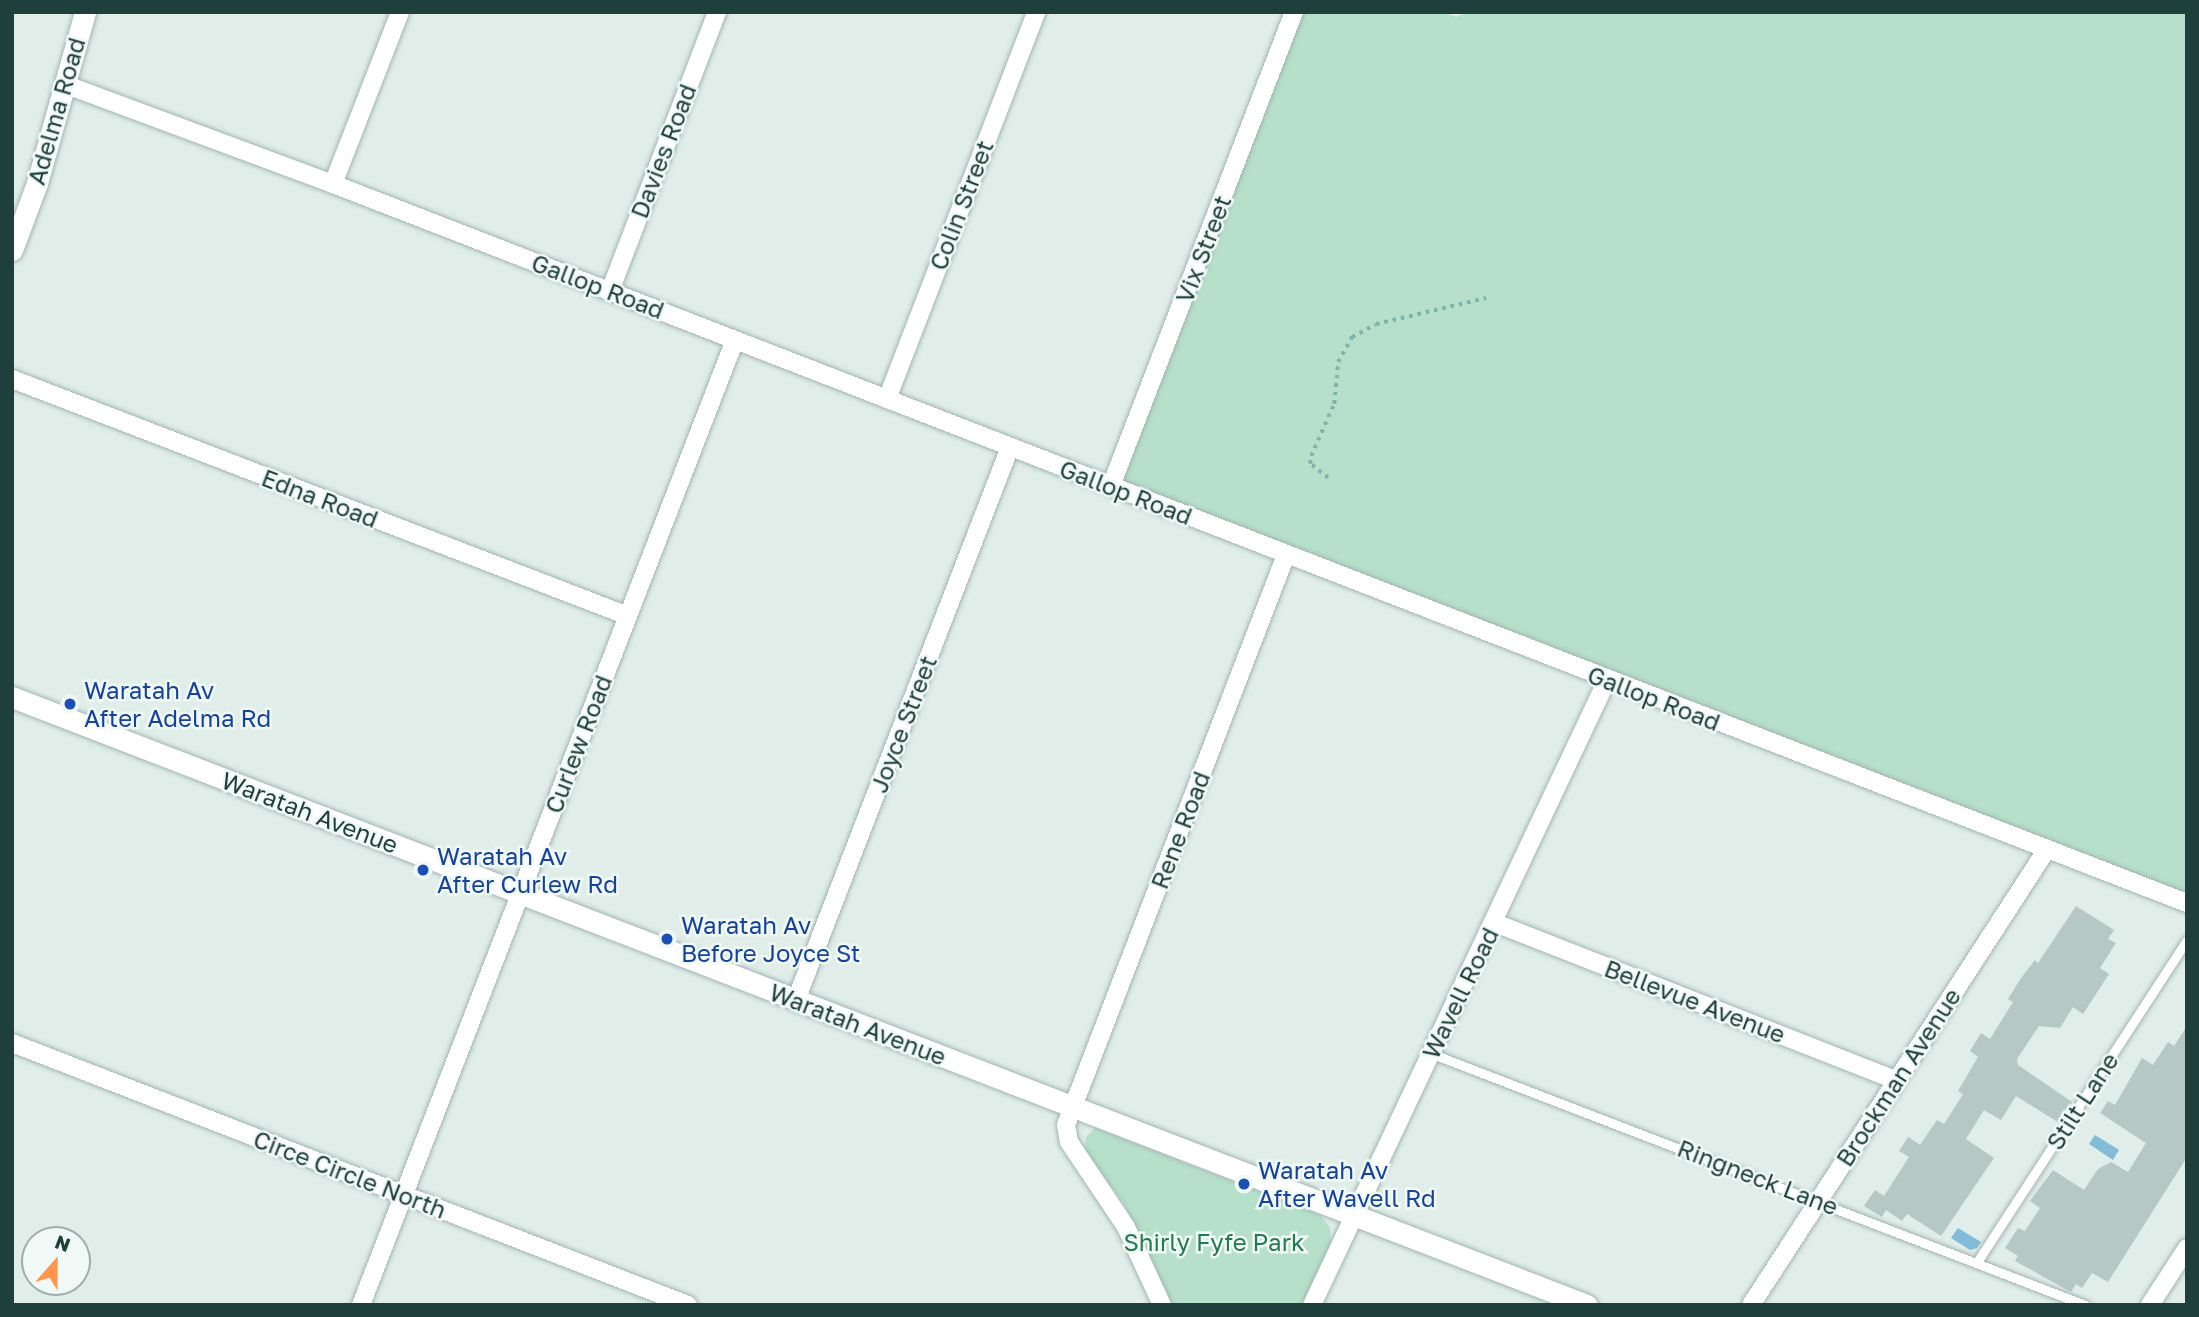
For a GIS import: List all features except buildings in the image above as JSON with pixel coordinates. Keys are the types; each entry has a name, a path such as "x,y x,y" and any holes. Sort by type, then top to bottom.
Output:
{"street":[{"name":"Adelma Road","path":"12,250 85,12"},
{"path":"334,184 400,12"},
{"name":"Davies Road","path":"610,291 717,12"},
{"name":"Colin Street","path":"887,398 1036,12"},
{"name":"Vix Street","path":"1111,486 1294,12"},
{"name":"Gallop Road","path":"64,84 334,184 2187,903"},
{"name":"Curlew Road","path":"361,1305 735,340"},
{"name":"Edna Road","path":"12,379 628,616"},
{"name":"Joyce Street","path":"796,1000 1010,447"},
{"name":"Rene Road","path":"1162,1305 1126,1227 1065,1135 1073,1106 1286,555"},
{"name":"Wavell Road","path":"1312,1305 1430,1052 1495,923 1607,680"},
{"name":"Waratah Avenue","path":"12,697 1587,1305"},
{"name":"Brockman Avenue","path":"1751,1305 2047,849"},
{"name":"Bellevue Avenue","path":"1495,923 1896,1080"},
{"name":"Circe Circle North","path":"12,1043 688,1305"},
{"path":"2150,1305 2187,1248"}],"lane":[{"name":"Stilt Lane","path":"1977,1262 2187,940"},
{"name":"Ringneck Lane","path":"1430,1052 1819,1199 2085,1305"}],"path":[{"path":"1328,478 1310,464 1311,456 1335,404 1338,362 1352,337 1376,324 1486,298"}],"green space":[{"path":"1304,12 1444,12 1456,17 1469,12 2187,12 2187,899 1116,484"},
{"name":"Shirly Fyfe Park","path":"1095,1128 1320,1215 1330,1227 1331,1244 1303,1305 1171,1305 1125,1205 1085,1150 1086,1137"}],"water":[{"path":"2095,1135 2119,1150 2113,1160 2089,1144"},
{"path":"1958,1228 1981,1242 1977,1248 1970,1250 1951,1238"}],"place":[{"name":"Waratah Av After Adelma Rd","path":"70,704"},
{"name":"Waratah Av After Curlew Rd","path":"423,870"},
{"name":"Waratah Av Before Joyce St","path":"667,939"},
{"name":"Waratah Av After Wavell Rd","path":"1244,1184"}]}
